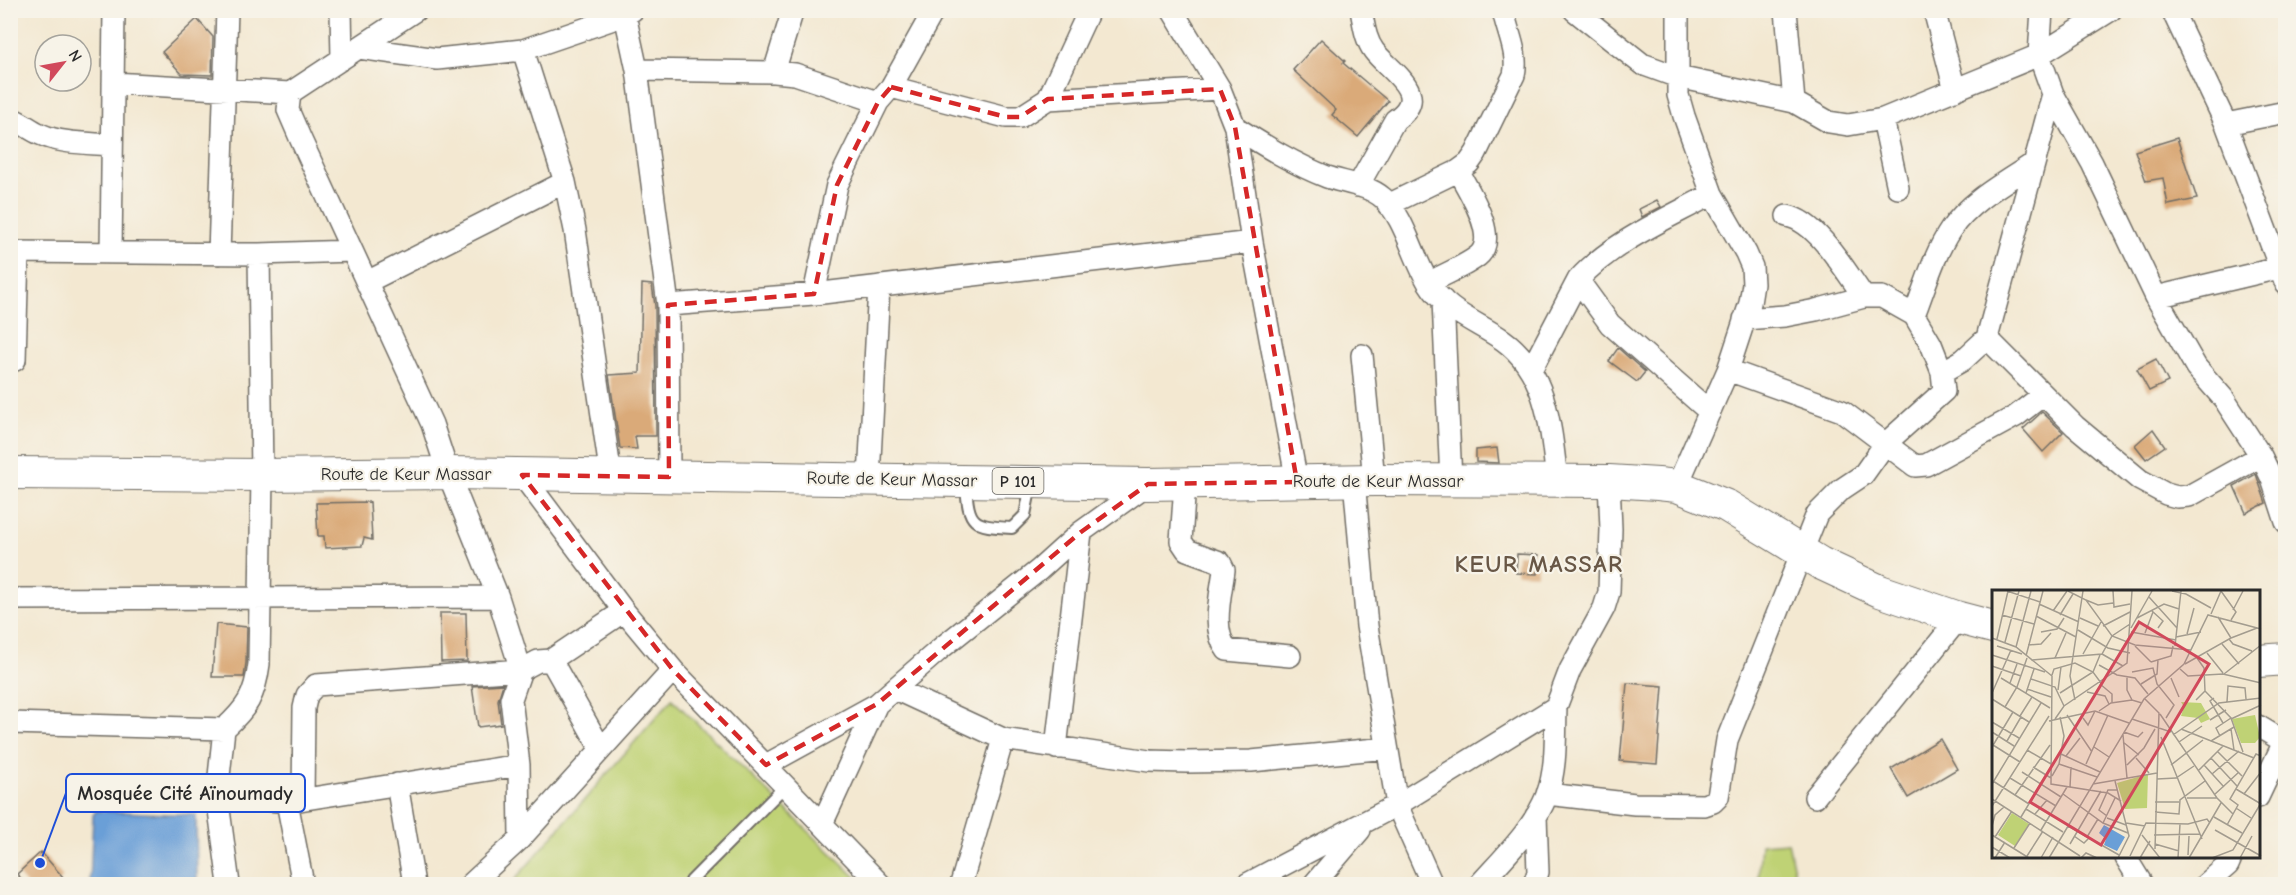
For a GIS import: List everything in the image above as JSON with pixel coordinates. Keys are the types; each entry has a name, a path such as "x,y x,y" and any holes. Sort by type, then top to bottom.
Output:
{"main road":[{"name":"Route de Keur Massar","path":"10,473 262,475 448,473 1148,484 1364,480 1609,481 1677,486 1727,506 1833,570 1880,591 1992,627"},
{"path":"2260,661 2286,659"}],"street":[{"path":"111,253 114,10"},
{"path":"219,254 227,10"},
{"path":"341,10 350,53"},
{"path":"113,83 290,93 416,10"},
{"path":"774,72 793,10"},
{"path":"814,294 837,185 885,94 934,10"},
{"path":"1172,10 1220,89 1235,127 1252,242 1297,482"},
{"path":"1358,186 1395,120 1406,112 1411,97 1406,83 1373,50 1365,34 1361,10"},
{"path":"1388,205 1458,171 1476,153 1514,75 1516,65 1515,50 1503,10"},
{"path":"1574,10 1642,64 1678,77 1794,102 1829,122 1848,125 1883,119 2039,55 2101,14"},
{"path":"1677,486 1728,370 1754,284 1752,267 1746,252 1712,194 1678,95 1678,10"},
{"path":"1786,10 1794,102"},
{"path":"1934,10 1955,90"},
{"path":"2042,10 2039,55 2053,94 2092,163 2156,297 2196,367 2224,399 2261,456 2279,476 2286,522"},
{"path":"2156,297 2282,276 2226,124 2172,10"},
{"path":"350,53 437,59 523,50 629,13 668,305 669,477"},
{"path":"1048,99 1087,15"},
{"path":"523,50 565,182 589,319 611,477"},
{"path":"637,70 795,74 1006,117 1020,117 1048,99 1220,89"},
{"path":"290,93 288,110 432,424 448,473 498,597 521,670 511,699 519,765 520,838"},
{"path":"1942,372 1963,360 1987,338 2053,94"},
{"path":"2226,124 2286,112"},
{"path":"10,118 41,135 68,141 112,145"},
{"path":"1883,119 1898,188"},
{"path":"1235,127 1278,155 1328,177 1371,190 1384,198 1429,283 1443,300 1465,319 1518,352 1531,370 1541,389 1552,439 1557,481"},
{"path":"1914,315 1940,250 1951,229 1976,202 2034,163"},
{"path":"1429,283 1479,255 1486,244 1479,211 1458,171"},
{"path":"367,282 565,182"},
{"path":"1531,370 1578,280 1604,256 1712,194"},
{"path":"1787,216 1799,218 1815,231 1864,297"},
{"path":"668,305 814,294 1252,242"},
{"path":"15,360 14,252 259,254 352,251"},
{"path":"229,885 217,795 224,729 244,711 257,682 259,664 262,475 259,254"},
{"path":"1578,280 1610,324 1710,412"},
{"path":"869,478 879,286"},
{"path":"1547,794 1635,804 1704,805 1718,798 1727,740 1817,514 1842,489 1863,475 1885,444 1944,391 1942,372 1931,344 1914,315 1882,297 1864,297 1785,316 1744,319"},
{"path":"1443,300 1451,481"},
{"path":"1987,338 2075,426 2140,480 2166,494 2177,497 2189,495 2261,456"},
{"path":"1362,355 1367,626 1397,805 1432,885"},
{"path":"1728,370 1842,411 1915,466 1926,465 2016,416 2043,395"},
{"path":"522,475 624,611 674,670 880,885"},
{"path":"1480,885 1514,846 1536,816 1547,794 1554,758 1556,707 1570,670 1604,608 1609,592 1611,529 1609,481"},
{"path":"766,765 877,704 940,649 1039,570 1081,531 1148,484"},
{"path":"1185,484 1181,541 1187,550 1220,562 1224,570 1218,628 1221,642 1227,650 1290,656"},
{"path":"1056,748 1081,531"},
{"path":"10,599 498,597"},
{"path":"303,885 295,801 304,708 308,695 316,685 521,670 538,662 551,660 624,611"},
{"path":"1815,797 1959,618"},
{"path":"551,660 602,749"},
{"path":"471,885 520,838 674,670"},
{"path":"895,689 1004,739 1149,761 1251,760 1387,748"},
{"path":"822,824 877,704"},
{"path":"1247,885 1397,805 1556,707"},
{"path":"10,723 224,729"},
{"path":"2260,727 2285,742 2260,795"},
{"path":"961,885 1004,739"},
{"path":"217,795 295,801 519,765"},
{"path":"397,784 414,885"},
{"path":"1534,885 1538,872 1536,816"},
{"path":"1314,885 1367,822"},
{"path":"2127,859 2142,885"},
{"path":"2206,885 2228,865 2231,859"}],"lane":[{"path":"966,480 967,508 974,519 983,526 1012,528 1025,515 1032,481"},
{"path":"691,881 785,786"}],"highlighted area":[{"path":"891,87 1006,117 1020,117 1048,99 1220,89 1235,127 1297,482 1148,484 1081,532 877,704 766,765 673,670 522,475 669,477 668,305 814,294 837,185 878,102"}],"green space":[{"path":"672,699 863,884 511,884"},
{"path":"1788,842 1797,884 1758,884 1761,844"}],"water":[{"path":"96,811 196,815 197,884 90,884 93,815"}],"building":[{"path":"197,19 213,37 212,75 182,74 162,52"},
{"path":"1321,39 1345,61 1343,63 1388,101 1358,137 1332,115 1336,110 1293,70"},
{"path":"2177,138 2197,199 2168,205 2163,178 2146,181 2135,151"},
{"path":"1657,200 1661,207 1642,217 1639,209"},
{"path":"642,284 652,285 655,306 656,436 635,436 637,449 620,448 609,375 640,373"},
{"path":"1618,348 1645,372 1637,382 1609,361"},
{"path":"2156,359 2168,382 2149,391 2137,369"},
{"path":"2042,412 2063,432 2043,452 2023,429"},
{"path":"2153,429 2165,446 2146,459 2135,445"},
{"path":"1497,448 1499,463 1476,462 1476,450"},
{"path":"2256,474 2266,503 2246,513 2234,486"},
{"path":"370,502 372,540 364,538 362,546 325,548 324,536 318,536 316,503"},
{"path":"1517,554 1538,555 1537,574 1516,573"},
{"path":"440,613 466,613 467,661 441,662"},
{"path":"216,624 247,627 244,677 212,677"},
{"path":"1627,683 1663,686 1657,764 1620,761"},
{"path":"503,684 498,700 501,724 478,727 472,686"},
{"path":"1940,739 1957,769 1908,798 1891,769"},
{"path":"41,852 63,877 57,885 27,885 17,874"}],"place":[{"name":"Mosquée Cité Aïnoumady","path":"40,863"}],"district":[{"name":"KEUR MASSAR","path":"1539,564"}]}
